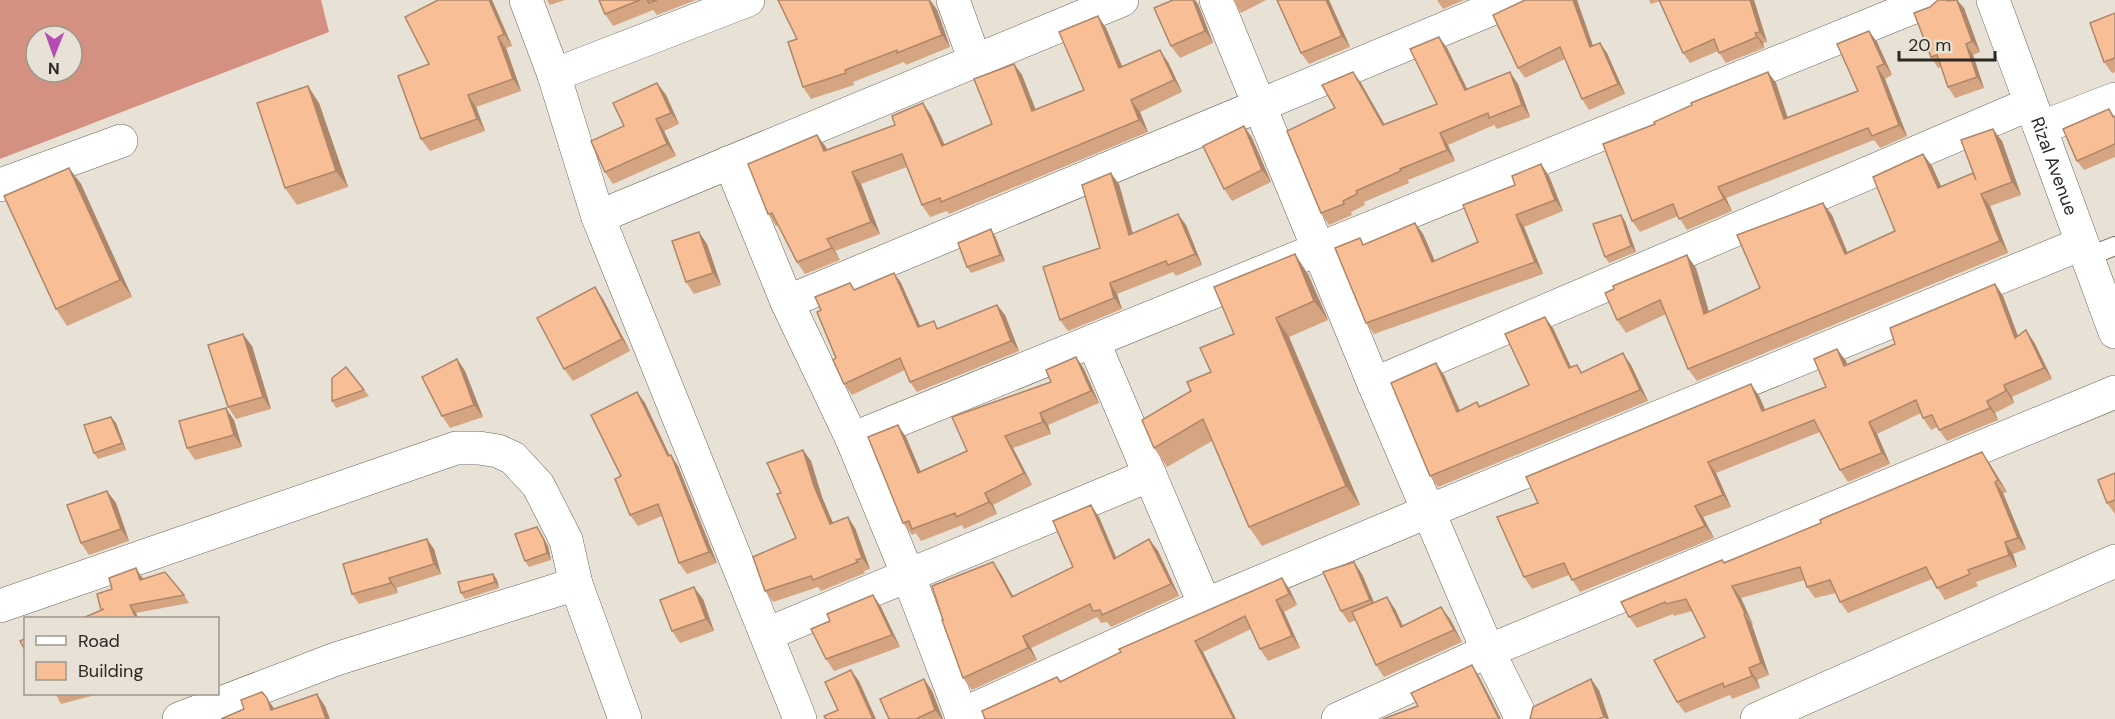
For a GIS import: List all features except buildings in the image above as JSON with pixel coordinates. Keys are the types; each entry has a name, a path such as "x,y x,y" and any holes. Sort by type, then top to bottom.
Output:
{"street":[{"path":"526,0 554,75 598,217 800,719"},
{"path":"554,75 748,0"},
{"path":"953,0 975,61"},
{"path":"598,217 1122,0"},
{"path":"1216,0 1374,384 1488,651 1522,719"},
{"path":"787,302 1513,0"},
{"path":"852,440 1931,0"},
{"name":"Rizal Avenue","path":"1998,2 2035,116 2094,249 2115,332"},
{"path":"1374,384 2035,116 2115,99"},
{"path":"0,185 121,141"},
{"path":"729,162 787,302 852,440 908,575 962,717 1205,605 1429,511 2094,249"},
{"path":"1093,341 1205,605"},
{"path":"1338,719 1488,651 2115,392"},
{"path":"0,606 456,448 498,451 513,458 538,485 566,540 576,584 625,719"},
{"path":"767,634 1150,475"},
{"path":"1757,719 2115,561"},
{"path":"179,719 336,659 576,584"}],"shaded area":[{"path":"0,0 321,0 329,32 0,159"}]}
